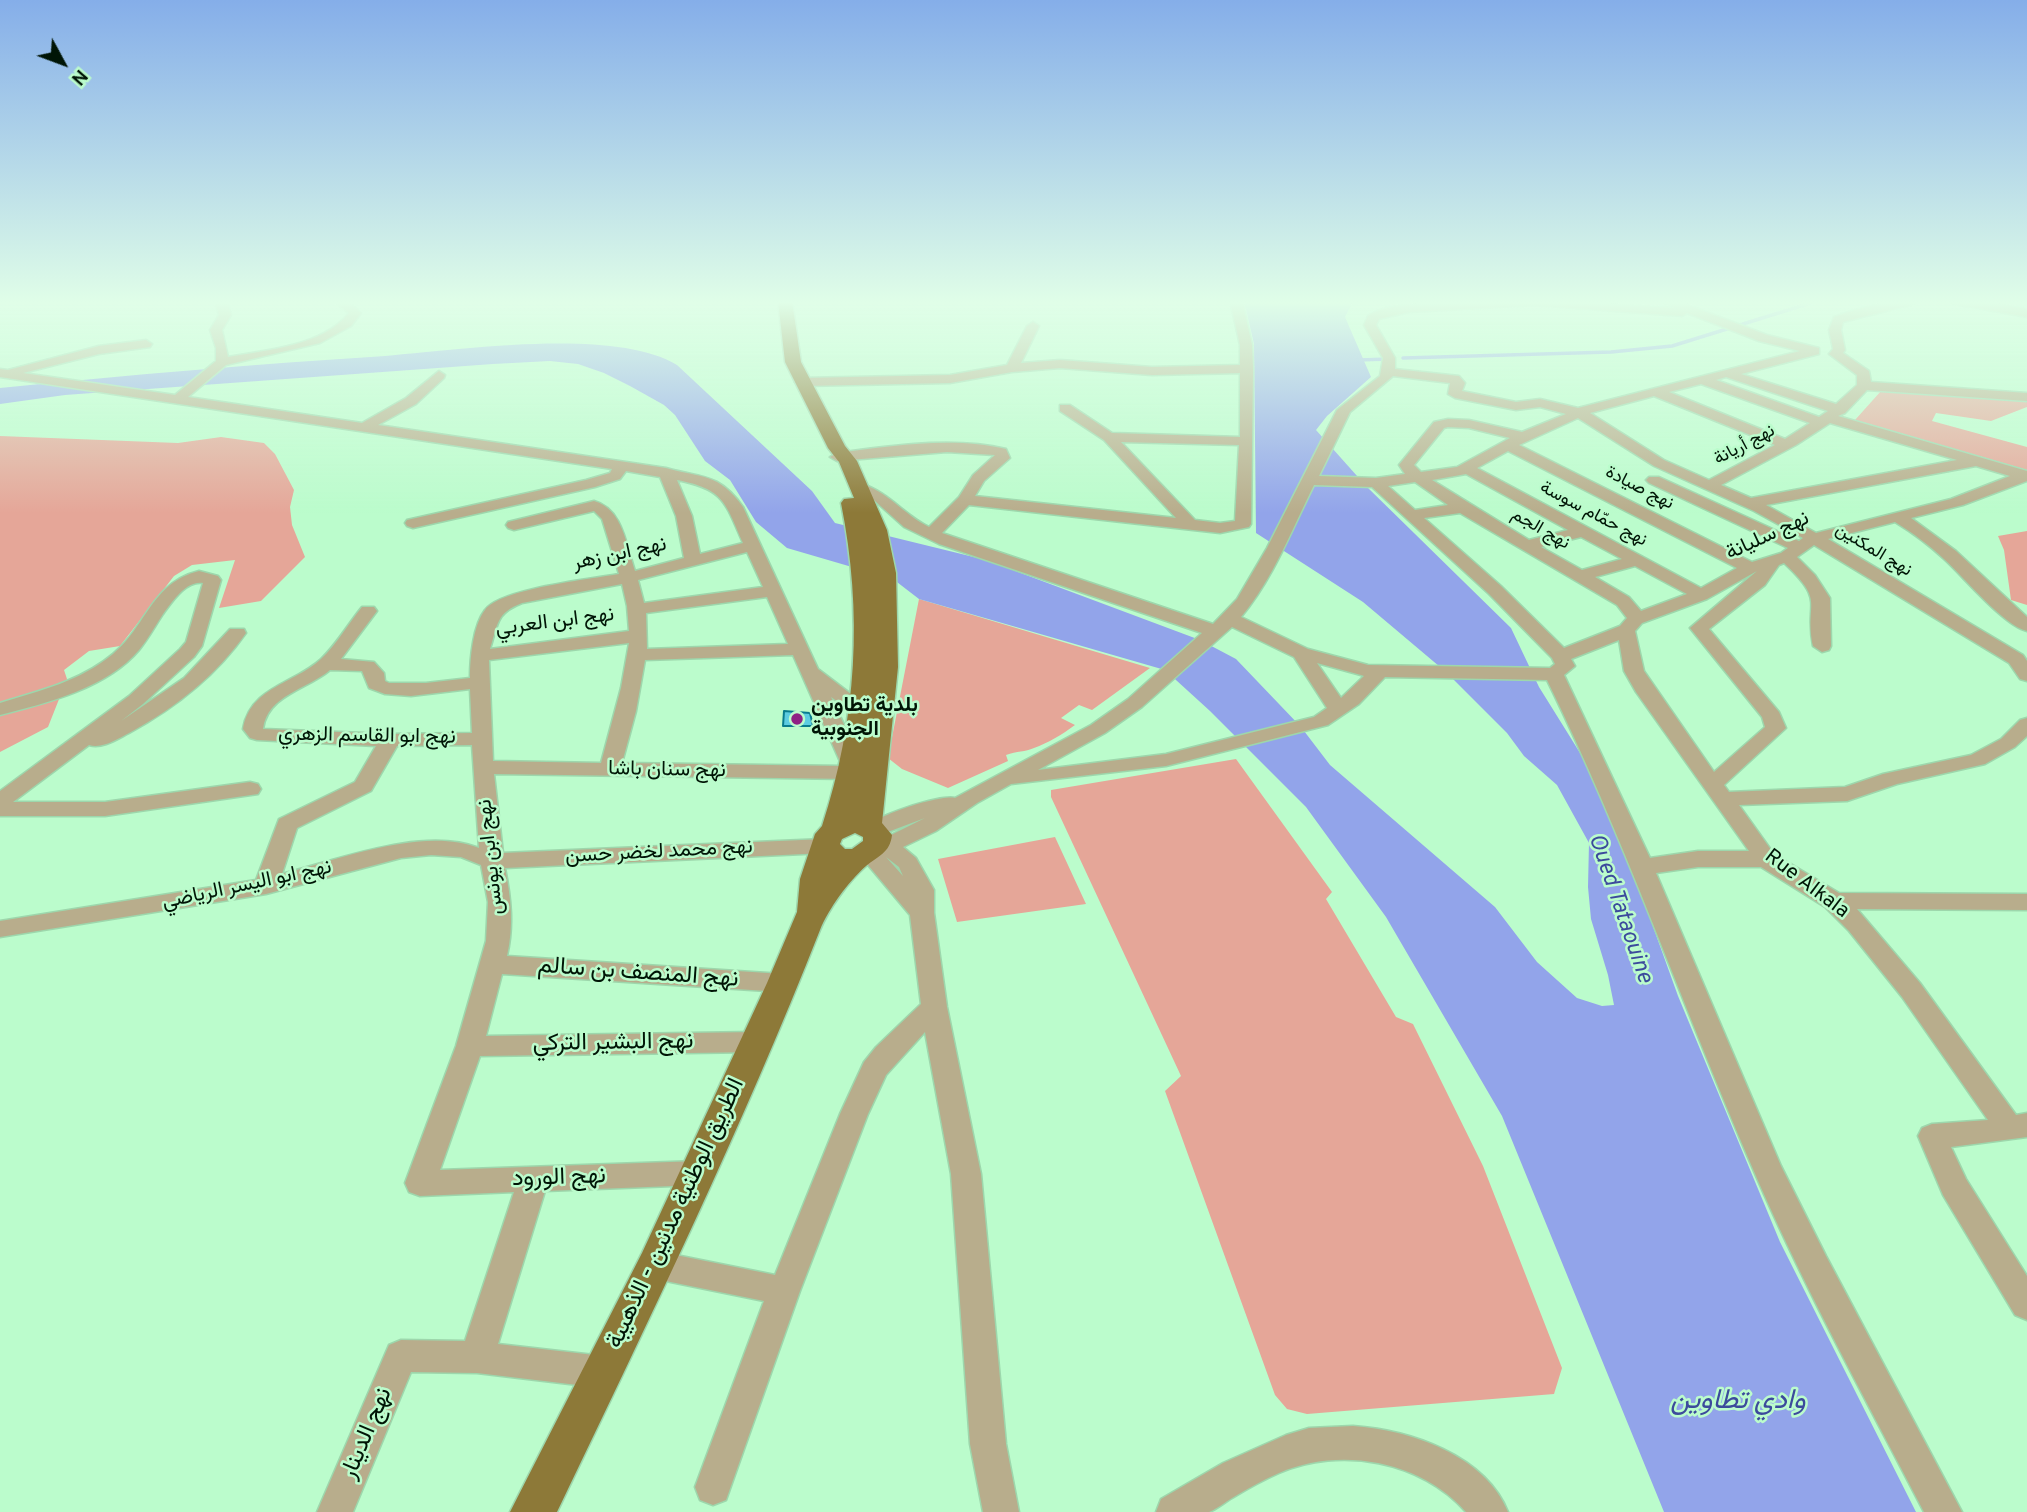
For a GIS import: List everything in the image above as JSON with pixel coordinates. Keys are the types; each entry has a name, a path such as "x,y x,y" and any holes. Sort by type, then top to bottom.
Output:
{"main road":[{"name":"الطريق الوطنية مدنين - الذهيبة","path":"798,372 858,496 859,533 873,671 873,843 812,912"},
{"name":"الطريق الوطنية مدنين - الذهيبة","path":"533,1512 656,1265 783,983 812,912 815,879 871,710"},
{"path":"829,841 855,824 873,843"}],"street":[{"path":"2,377 22,372"},
{"path":"178,399 211,372"},
{"path":"803,382 950,379 992,372"},
{"path":"965,500 1220,528 1243,524 1247,372"},
{"path":"1001,1512 988,1444 965,1174 934,1007 922,913 873,843 928,826 969,798 1098,729 1135,703 1216,630 1245,601 1345,410 1386,378 1389,372"},
{"name":"نهج المكنين","path":"1389,372 1454,379 1458,383 1455,394 1464,397 1516,407 1540,403 1580,414 1659,463 1754,506 1793,551 2022,667"},
{"path":"1309,480 1372,483 1467,469 1516,442 1595,406 1738,372"},
{"path":"1860,372 1864,374 1864,386 2027,397"},
{"path":"1729,374 1830,417"},
{"path":"365,427 411,401 439,375"},
{"path":"2,377 32,378 135,392 705,481 724,492 735,507 852,770"},
{"path":"1701,379 2026,476"},
{"name":"نهج أريانة","path":"1708,486 1830,417 1864,386"},
{"path":"1657,392 1786,444"},
{"path":"1065,408 1109,437 1189,523"},
{"name":"نهج صيادة","path":"1420,478 1408,468 1407,461 1440,425 1445,423 1480,427 1516,442 1750,568"},
{"path":"1109,437 1245,441"},
{"path":"839,454 978,449 1001,452 1003,458 978,478 965,500 931,535"},
{"path":"1670,526 1754,506 1977,461"},
{"path":"413,523 590,484 614,476 622,466"},
{"name":"نهج حمّام سوسة","path":"1467,469 1701,595"},
{"path":"666,473 684,516 693,562"},
{"name":"نهج سليانة","path":"1554,668 1631,624 1701,595 1750,568 1897,517 1958,502 2026,476"},
{"name":"نهج الجم","path":"1420,478 1463,508 1623,601 1631,608 1631,624"},
{"path":"1654,480 1725,513 1793,551 1822,603 1819,636 1822,646"},
{"path":"1372,483 1495,590 1554,668 1644,867 1744,1115 1809,1255 1944,1512"},
{"path":"858,496 880,497 900,517 931,535 1216,630 1301,653 1379,672 1554,668"},
{"path":"514,525 594,506 606,511 613,524 626,578 637,608 636,646 625,720 609,770"},
{"path":"1410,515 1463,508"},
{"path":"1897,517 1937,541 2027,626"},
{"path":"1527,545 1581,531"},
{"name":"نهج ابن زهر","path":"496,607 518,598 626,578 752,546"},
{"path":"1718,792 1776,728 1772,716 1699,628 1793,551"},
{"path":"1581,576 1637,560"},
{"path":"0,709 77,683 104,670 134,645 174,587 195,578 212,580 195,642 187,653 136,700 0,801"},
{"path":"637,608 772,591"},
{"name":"نهج ابن يونس","path":"420,1183 470,1046 498,941 500,902 492,861 478,656 487,623 496,607"},
{"path":"326,664 368,611"},
{"name":"Rue Alkala","path":"1631,624 1634,671 1766,859 1834,901 1858,925 2018,1126"},
{"path":"64,752 118,731 170,701 217,657 237,633"},
{"path":"2022,667 2027,642"},
{"name":"نهج ابن العربي","path":"478,656 636,646 797,649"},
{"path":"1301,653 1339,710"},
{"path":"326,664 367,666 374,673 376,684 388,688 412,689 480,682"},
{"name":"نهج ابو القاسم الزهري","path":"326,664 258,709 252,722 257,734 390,740 483,738"},
{"path":"806,669 871,710"},
{"path":"823,682 838,685 873,671"},
{"path":"1002,781 1166,760 1321,722 1339,710 1379,672"},
{"path":"1718,792 1847,794 1891,779 1978,760 2008,743 2027,724"},
{"path":"266,887 287,824 363,786 390,740"},
{"name":"نهج سنان باشا","path":"484,767 852,770"},
{"path":"0,809 105,809 250,789"},
{"name":"نهج محمد لخضر حسن","path":"492,861 829,841"},
{"name":"نهج ابو اليسر الرياضي","path":"0,929 266,887 373,858 431,848 464,850 492,861"},
{"path":"1644,867 1699,859 1766,859"},
{"path":"1834,901 2027,902"},
{"name":"نهج المنصف بن سالم","path":"493,964 783,983"},
{"path":"713,1487 784,1291 874,1070 886,1054 934,1007"},
{"name":"نهج البشير التركي","path":"470,1046 756,1042"},
{"path":"2018,1126 1975,1134 1932,1136 1954,1186 2027,1305"},
{"name":"نهج الورود","path":"420,1183 699,1173"},
{"path":"533,1181 477,1357 603,1372"},
{"path":"656,1265 784,1291"},
{"name":"نهج الدينار","path":"335,1512 401,1356 477,1357"},
{"path":"1174,1512 1238,1473 1305,1446 1351,1442 1398,1448 1441,1466 1475,1493 1490,1512"}],"shaded area":[{"path":"1881,391 2027,400 2027,407 1991,421 1936,413 1932,421 2027,447 2027,470 1855,420"},
{"path":"0,436 178,443 221,437 264,443 275,454 294,490 290,507 292,525 305,557 261,601 219,608 235,560 192,565 174,576 120,646 89,651 64,670 67,679 48,727 0,752"},
{"path":"2027,531 2027,605 2011,600 2004,550 1998,536"},
{"path":"919,599 1150,668 1092,710 1079,705 1061,718 1075,725 1045,744 1006,755 1008,761 948,788 902,769 888,758"},
{"path":"1236,759 1332,892 1326,899 1396,1017 1413,1024 1483,1166 1562,1368 1554,1394 1307,1414 1287,1409 1275,1395 1165,1091 1181,1076 1051,797 1051,790"},
{"path":"1055,837 1086,904 957,922 938,859"}],"water":[{"name":"وادي تطاوين","path":"175,372 389,372 65,395 0,404 0,388"},
{"name":"وادي تطاوين","path":"600,372 684,372 812,491 835,523 986,560 1200,640 1236,659 1301,727 1330,765 1495,907 1537,962 1577,998 1602,1006 1614,1005 1591,919 1588,887 1589,843 1557,785 1524,756 1507,733 1446,672 1363,602 1256,533 1254,372 1369,372 1371,377 1327,416 1316,430 1366,486 1511,628 1539,687 1605,793 1678,996 1780,1242 1916,1512 1664,1512 1502,1116 1386,917 1306,807 1165,670 919,599 893,579 787,548 756,522 730,480 705,461 675,415 664,405"}],"building":[{"name":"بلدية تطاوين الجنوبية","path":"784,711 810,713 813,726 783,726"}],"place":[{"name":"بلدية تطاوين الجنوبية","path":"797,719"}],"water label":[{"name":"Oued Tataouine","path":"1619,909"}]}
